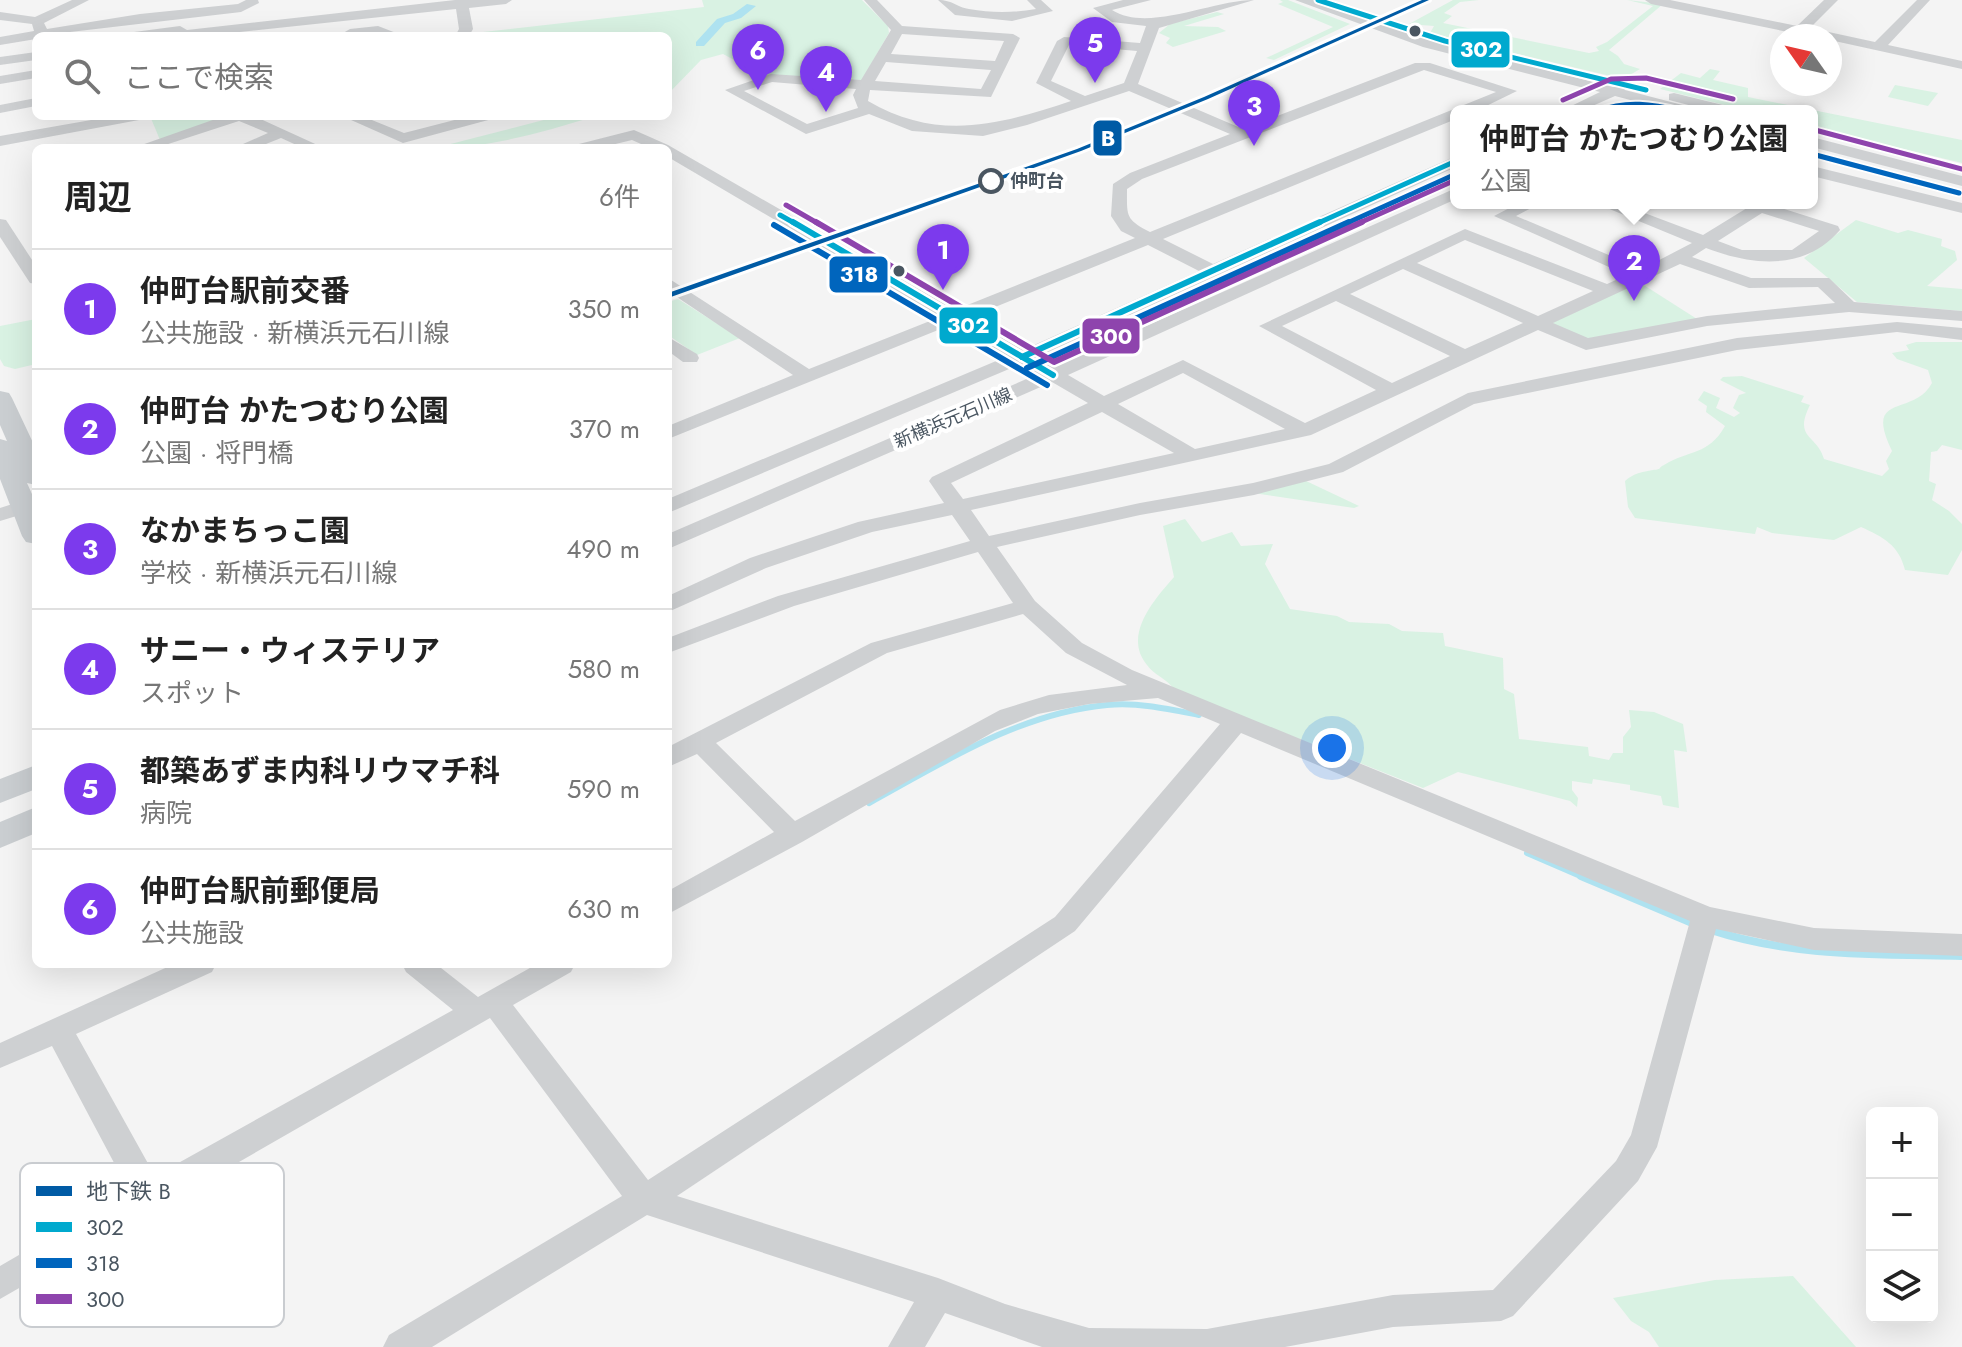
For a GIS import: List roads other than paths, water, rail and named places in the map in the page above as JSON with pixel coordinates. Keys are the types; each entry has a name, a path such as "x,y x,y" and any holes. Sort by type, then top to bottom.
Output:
{"main road":[{"path":"0,398 32,468"},
{"path":"0,447 12,510 32,532"},
{"path":"0,792 32,778"},
{"path":"0,836 32,821"}],"street":[{"path":"0,5 12,0"},
{"path":"41,30 83,0 92,0"},
{"path":"0,16 41,30 241,8 252,3 252,0"},
{"path":"172,32 506,0"},
{"path":"872,1 893,0"},
{"path":"944,0 960,12 1012,17 1046,11 1033,0"},
{"path":"1145,0 1100,8 1117,19 1157,23 1244,0"},
{"path":"1301,0 1428,44 1614,91 1698,105"},
{"path":"1318,0 1445,41 1651,96 1674,105"},
{"path":"1727,15 1745,0"},
{"path":"1806,24 1832,0"},
{"path":"1878,47 1924,0"},
{"path":"869,109 806,129 732,90 771,78 986,94 1013,38 898,30 872,1"},
{"path":"1661,1 1771,24"},
{"path":"200,32 461,2"},
{"path":"461,2 464,32"},
{"path":"1130,86 1143,47 1157,23"},
{"path":"898,30 865,85 860,95 861,103 912,126 983,131 1022,122 1130,86 1243,134"},
{"path":"0,41 32,32"},
{"path":"356,32 384,32"},
{"path":"1842,39 1962,65"},
{"path":"1084,101 1043,83 1064,41 1143,47"},
{"path":"0,59 32,55"},
{"path":"883,58 1000,66"},
{"path":"1213,271 1127,227 1119,216 1119,187 1136,176 1415,67 1425,66 1510,91 1479,105"},
{"path":"0,80 32,75"},
{"path":"1582,105 1614,91"},
{"path":"1643,105 1651,96"},
{"path":"0,109 32,103"},
{"path":"672,431 1450,116"},
{"path":"0,141 73,122 95,120"},
{"path":"168,144 230,120"},
{"path":"250,120 307,144"},
{"path":"358,120 403,138 472,120"},
{"path":"365,123 373,120"},
{"path":"73,122 81,144"},
{"path":"252,144 281,133"},
{"path":"1818,134 1962,170"},
{"path":"594,144 627,135 641,136 656,144"},
{"path":"1818,144 1962,181"},
{"path":"672,152 1191,455"},
{"path":"690,163 716,155"},
{"name":"新横浜元石川線","path":"672,505 1022,357 1450,164"},
{"path":"1818,172 1962,208"},
{"name":"新横浜元石川線","path":"672,540 1053,375 1450,196"},
{"path":"1519,209 1502,216 1642,275"},
{"path":"1618,209 1740,255 1796,255 1832,230 1766,209"},
{"path":"672,598 819,540 866,527 1304,431 1679,258 1705,243 1749,209"},
{"path":"0,224 32,273"},
{"path":"1392,391 1268,326 1465,234 1608,291"},
{"path":"1679,258 1749,283 1823,282 1849,307"},
{"path":"1403,263 1586,344 1707,321 1849,307 1962,316"},
{"path":"672,286 807,376"},
{"path":"1336,294 1464,356"},
{"path":"672,644 786,601 982,544 1140,509 1254,489 1336,468 1468,399 1737,344 1897,327 1962,334"},
{"path":"672,346 690,358 672,365"},
{"path":"1304,431 1183,366 939,481 1027,606 1074,648 1232,726 1703,923 1814,939 1962,945"},
{"path":"672,756 879,648 1027,606"},
{"path":"672,902 986,725 1023,708 1059,699 1162,691"},
{"path":"401,1347 644,1200 1065,924 1232,726"},
{"path":"700,742 793,835"},
{"path":"423,968 485,1006 644,1200 938,1294 1004,1320 1089,1344 1207,1345 1393,1311 1501,1305 1627,1171 1646,1138 1703,923"},
{"path":"0,1056 193,968"},
{"path":"207,1163 554,968"},
{"path":"58,1029 131,1163"},
{"path":"0,1284 20,1272"},
{"path":"906,1347 938,1294"}],"waterway":[{"path":"700,44 721,21 737,16 751,6"},
{"path":"869,803 954,756 1044,718 1119,704 1199,715"},
{"path":"1527,853 1585,878"},
{"path":"1581,876 1697,925"},
{"path":"1711,930 1804,950 1962,956"}],"metro line":[{"name":"B","path":"672,295 1079,150 1206,98 1426,0"}],"place":[{"name":"都築あずま内科リウマチ科","path":"1095,83"},
{"name":"仲町台駅前郵便局","path":"758,90"},
{"name":"サニー・ウィステリア","path":"826,112"},
{"name":"なかまちっこ園","path":"1254,146"},
{"name":"仲町台","path":"991,181"},
{"name":"仲町台駅前交番","path":"943,290"},
{"name":"仲町台 かたつむり公園","path":"1634,301"}]}
